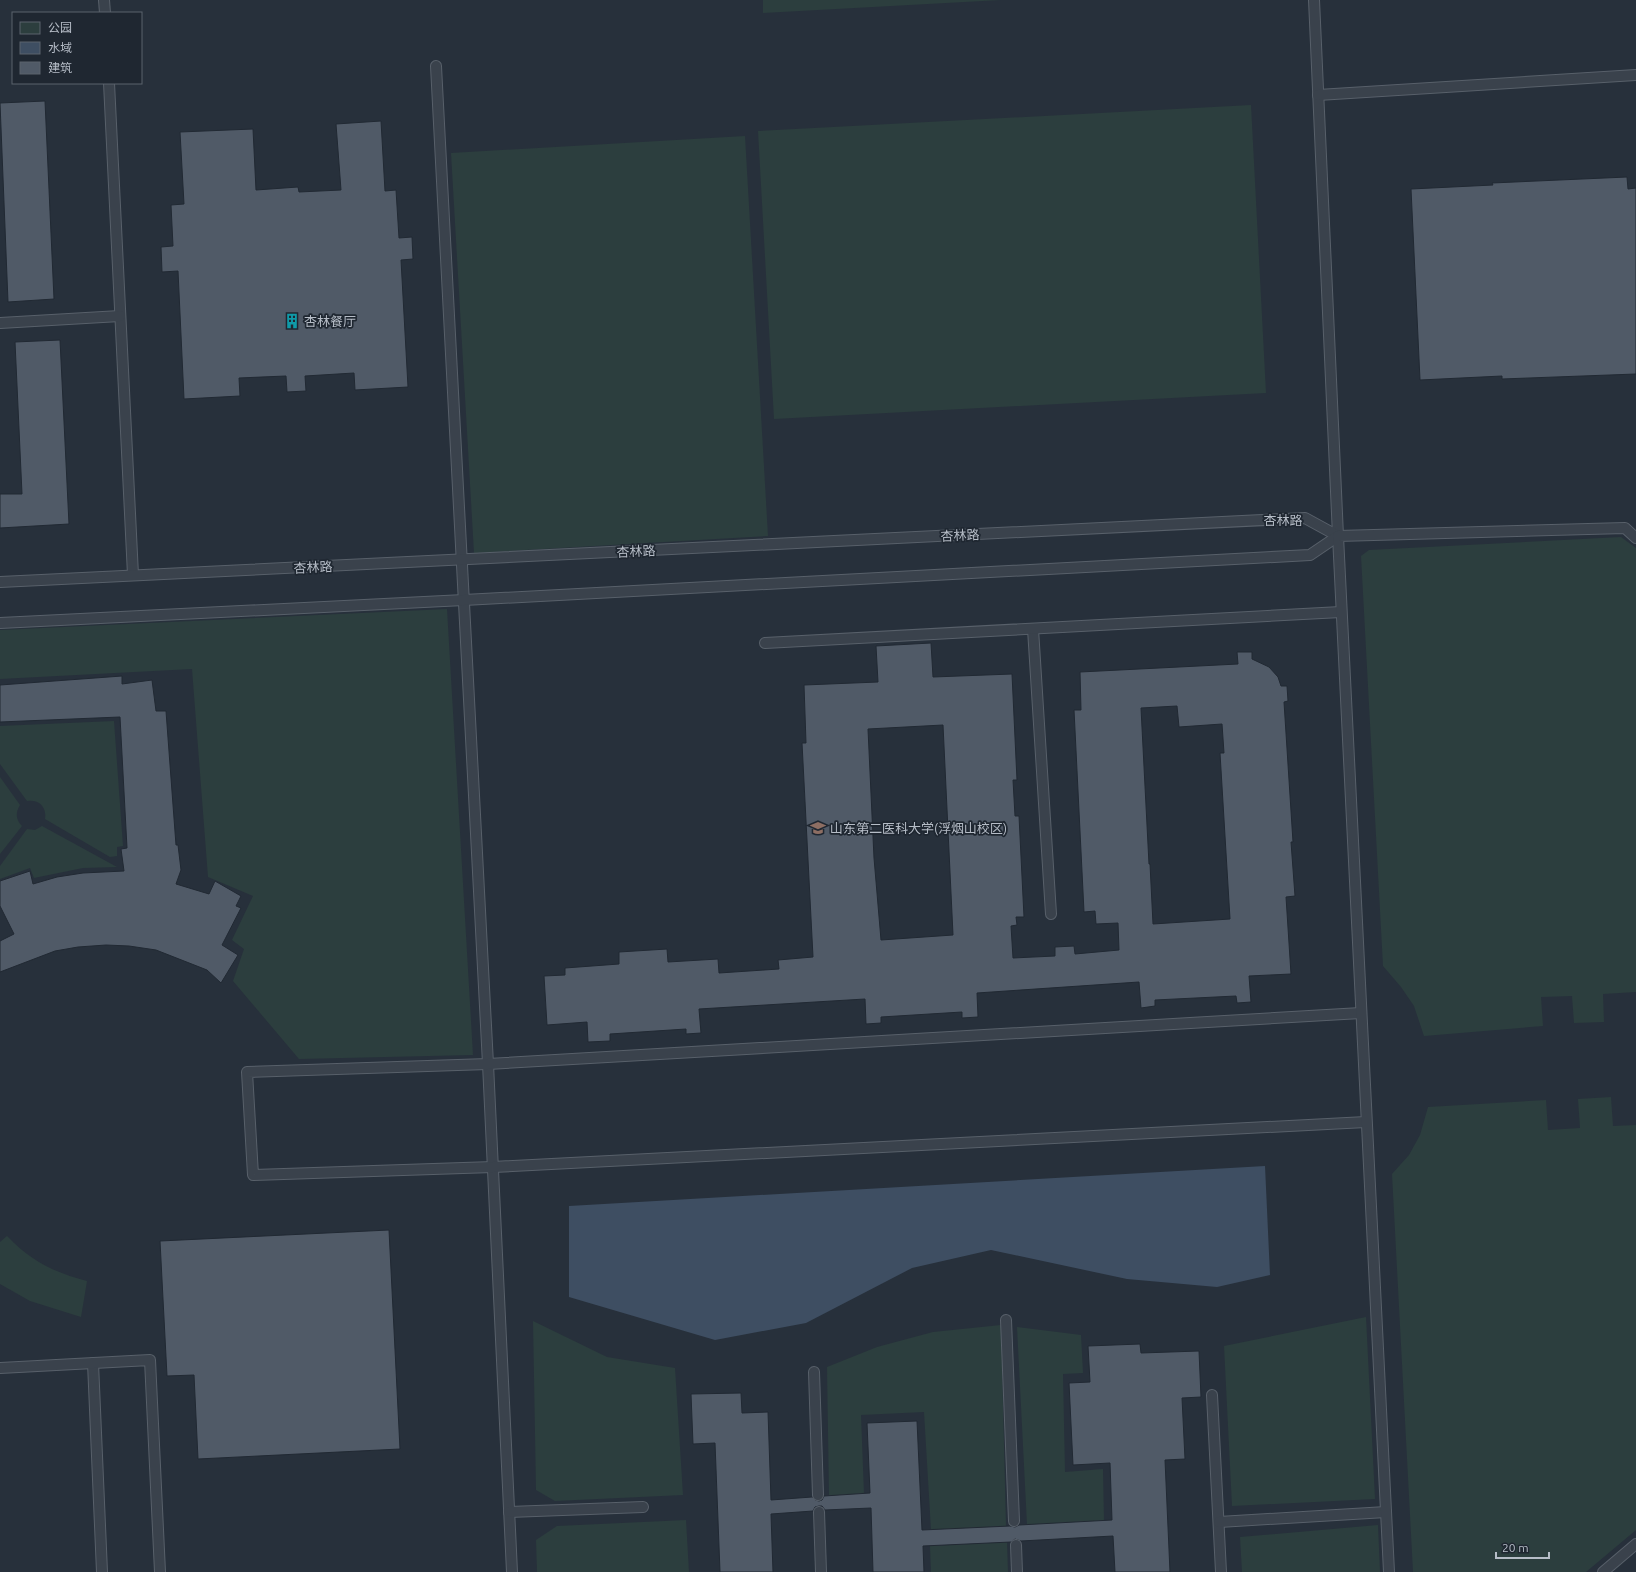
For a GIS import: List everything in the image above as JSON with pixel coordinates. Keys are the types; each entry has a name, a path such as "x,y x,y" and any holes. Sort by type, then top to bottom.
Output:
{"lane":[{"path":"104,0 105,12"},
{"path":"1314,0 1341,612 1389,1572"},
{"path":"436,66 488,1064 512,1572"},
{"path":"1318,95 1636,75"},
{"path":"109,84 133,575"},
{"path":"0,323 120,316"},
{"name":"杏林路","path":"0,582 1305,518 1338,536"},
{"path":"0,623 1310,555 1338,536 1625,528 1636,538"},
{"path":"765,643 1341,612"},
{"path":"1033,629 1051,914"},
{"path":"1361,1013 488,1064 247,1072 253,1175 493,1168 1366,1122"},
{"path":"1006,1320 1014,1521"},
{"path":"0,1368 150,1360 160,1572"},
{"path":"93,1363 102,1572"},
{"path":"814,1372 818,1495"},
{"path":"1212,1395 1221,1572"},
{"path":"509,1512 643,1507"},
{"path":"819,1512 821,1572"},
{"path":"1219,1522 1386,1512"},
{"path":"1603,1572 1636,1544"},
{"path":"1016,1545 1017,1572"}],"green space":[{"path":"763,0 1001,0 763,13"},
{"path":"1251,105 1266,393 774,419 758,131"},
{"path":"745,136 768,536 474,553 451,153"},
{"path":"1621,537 1636,548 1636,992 1603,994 1604,1022 1574,1023 1572,996 1541,997 1543,1026 1424,1036 1414,1006 1401,987 1383,966 1361,556 1369,550"},
{"path":"447,609 473,1055 299,1059 233,981 244,949 232,940 253,896 208,877 192,669 0,679 0,630"},
{"path":"114,721 123,846 117,847 117,856 110,857 45,819 45,811 41,805 35,801 27,801 0,764 0,726"},
{"path":"0,777 20,805 17,811 17,816 18,821 22,826 0,854"},
{"path":"42,826 117,867 83,868 34,878 30,868 0,879 0,866 27,829 35,830"},
{"path":"1611,1097 1613,1126 1636,1125 1636,1530 1586,1572 1413,1572 1392,1174 1409,1155 1420,1135 1428,1107 1546,1100 1548,1130 1580,1128 1578,1099"},
{"path":"7,1236 34,1259 64,1274 87,1281 81,1317 30,1301 0,1284 0,1242"},
{"path":"1366,1317 1375,1499 1232,1506 1224,1346"},
{"path":"533,1321 607,1357 675,1368 683,1495 555,1501 536,1490"},
{"path":"1001,1325 1006,1526 931,1530 924,1412 861,1415 864,1494 829,1496 827,1367 877,1347 933,1332"},
{"path":"1017,1327 1081,1335 1083,1373 1063,1374 1065,1472 1103,1469 1104,1521 1027,1525"},
{"path":"686,1520 689,1572 537,1572 536,1540 557,1526"},
{"path":"1378,1525 1380,1572 1242,1572 1240,1537"},
{"path":"1007,1542 1008,1572 931,1572 930,1546"}],"water":[{"path":"1265,1166 1270,1275 1217,1287 1127,1279 991,1250 912,1268 806,1323 715,1340 569,1297 569,1206"}],"building":[{"path":"45,101 54,299 8,302 0,103"},
{"name":"杏林餐厅","path":"381,121 385,191 396,190 399,238 412,237 413,259 401,260 408,387 355,390 354,373 305,376 306,391 287,392 286,376 239,378 240,396 184,399 178,271 162,272 161,247 173,246 171,205 184,204 180,132 253,129 256,190 298,187 299,192 341,190 336,124"},
{"path":"1627,177 1628,189 1636,188 1636,374 1502,379 1502,376 1420,380 1411,189 1493,185 1492,183"},
{"path":"60,340 69,524 0,528 0,494 22,494 15,342"},
{"path":"931,643 933,677 1012,674 1017,780 1013,780 1015,816 1019,816 1024,917 1016,917 1017,925 1011,926 1013,958 1055,956 1055,947 1074,946 1075,954 1119,950 1118,923 1096,924 1095,911 1084,912 1074,710 1081,710 1080,672 1238,664 1237,652 1252,652 1252,659 1269,667 1278,677 1281,686 1287,686 1288,701 1284,702 1295,896 1286,897 1291,974 1249,976 1251,1002 1237,1003 1236,996 1155,1000 1155,1006 1141,1008 1139,982 977,993 978,1017 962,1018 962,1012 881,1017 881,1023 866,1024 865,999 699,1009 701,1033 686,1034 686,1029 610,1034 610,1041 588,1042 587,1022 547,1025 544,976 565,975 565,968 619,964 619,952 667,949 668,962 718,959 719,973 779,969 778,960 813,957 802,743 806,743 804,685 878,682 876,646","holes":["1177,706 1179,727 1222,724 1224,753 1220,753 1230,919 1153,924 1141,708","943,725 953,935 881,940 874,858 868,729"]},
{"path":"122,676 122,684 152,680 156,711 166,711 176,845 178,845 181,870 176,884 209,894 215,881 241,896 236,906 241,908 222,945 238,955 221,983 207,970 156,950 129,946 106,945 78,947 55,951 0,972 0,941 14,934 0,906 0,881 30,871 33,884 57,877 83,873 124,871 121,849 127,848 120,717 0,722 0,685"},
{"path":"389,1230 400,1449 198,1459 194,1375 167,1376 160,1241"},
{"path":"1140,1344 1141,1353 1199,1351 1201,1397 1182,1398 1185,1459 1165,1460 1170,1572 1115,1572 1113,1536 1021,1541 1015,1539 1011,1542 923,1546 924,1572 873,1572 871,1508 825,1510 822,1506 819,1506 815,1507 813,1511 771,1514 773,1572 720,1572 715,1443 693,1444 691,1394 741,1393 742,1413 768,1412 771,1500 812,1497 819,1501 822,1500 824,1496 870,1493 867,1423 917,1421 922,1530 1015,1527 1019,1525 1112,1520 1110,1463 1073,1465 1069,1383 1090,1382 1088,1346"}],"place":[{"name":"杏林餐厅","path":"292,321"},
{"name":"山东第二医科大学(浮烟山校区)","path":"818,828"}]}
